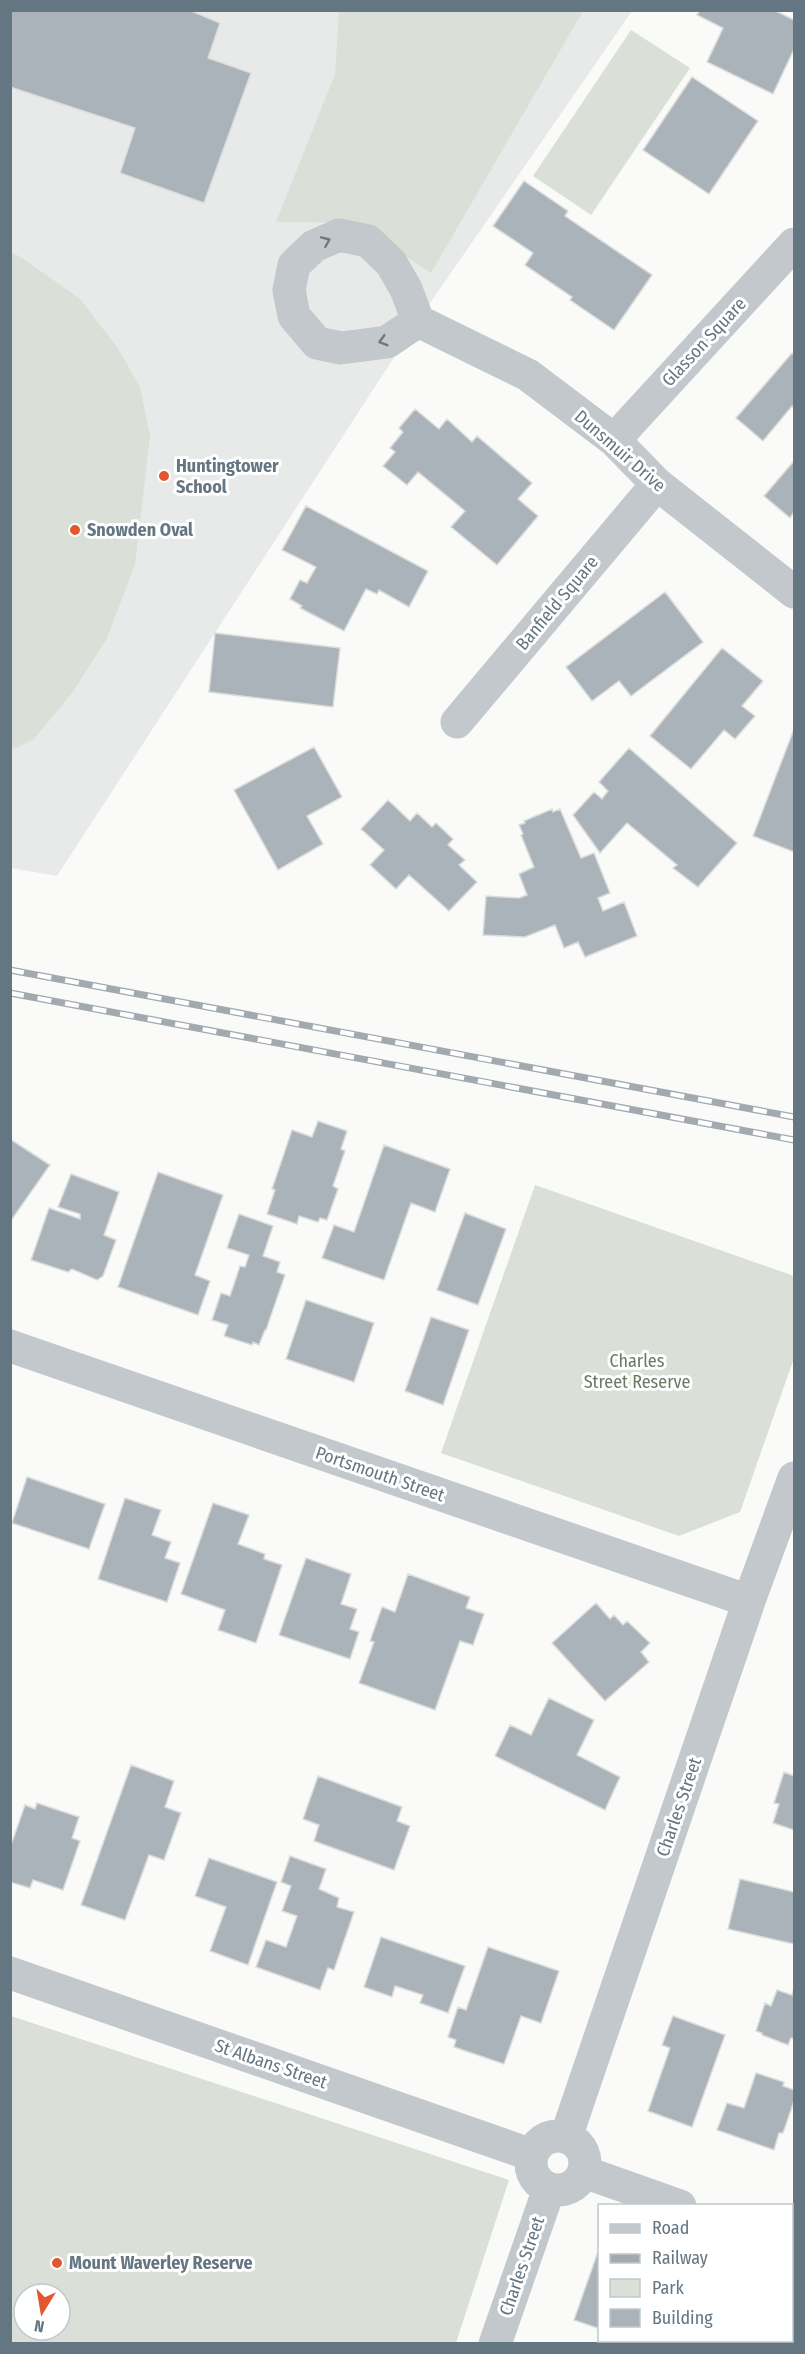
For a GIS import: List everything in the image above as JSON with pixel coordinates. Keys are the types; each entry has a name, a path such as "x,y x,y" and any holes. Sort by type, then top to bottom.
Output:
{"street":[{"name":"Glasson Square","path":"614,440 795,244"},
{"name":"Dunsmuir Drive","path":"426,324 528,375 614,440 657,484 795,592"},
{"name":"Banfield Square","path":"457,722 657,484"},
{"name":"Portsmouth Street","path":"10,1346 749,1600"},
{"name":"Charles Street","path":"566,2137 749,1600 795,1478"},
{"name":"St Albans Street","path":"10,1973 531,2155"},
{"path":"552,2136 566,2137 581,2148 585,2157 584,2172 572,2187 563,2190 549,2189 540,2185 534,2177 531,2155 543,2140 552,2136"},
{"path":"584,2172 677,2204"},
{"name":"Charles Street","path":"495,2343 549,2189"}],"shaded area":[{"name":"Huntingtower School","path":"10,11 632,11 419,319 57,876 11,868"}],"green space":[{"path":"339,11 583,11 431,273 393,248 362,223 276,222 335,74"},
{"path":"631,30 690,68 591,215 533,176"},
{"name":"Snowden Oval","path":"10,252 21,257 80,299 117,347 140,387 150,436 135,565 106,640 72,693 33,740 11,750"},
{"name":"Charles Street Reserve","path":"535,1185 794,1276 794,1358 740,1512 679,1536 441,1453"},
{"name":"Mount Waverley Reserve","path":"11,2016 509,2180 456,2343 11,2343"}],"building":[{"path":"10,10 189,10 220,23 208,58 251,73 204,203 120,173 135,128 10,87"},
{"path":"700,10 774,10 794,20 794,49 773,94 707,62 723,28 697,15"},
{"path":"692,77 758,121 709,194 643,150"},
{"path":"524,181 568,211 565,216 652,275 614,330 570,300 572,297 525,265 533,253 493,226"},
{"path":"792,353 794,355 794,408 792,406 763,441 736,418"},
{"path":"415,409 439,429 447,419 472,442 477,436 532,483 518,499 538,516 497,565 451,527 465,511 418,472 407,485 383,466 395,452 390,448 403,432 399,428"},
{"path":"794,461 794,512 790,518 764,496"},
{"path":"306,506 428,571 409,607 379,590 377,594 366,589 344,631 300,608 302,606 290,599 300,580 307,583 316,567 282,550"},
{"path":"665,592 703,642 631,696 619,681 592,701 566,667"},
{"path":"215,633 340,648 333,707 209,692"},
{"path":"722,648 763,681 742,706 755,716 735,739 724,730 691,769 650,736"},
{"path":"794,729 794,852 753,836"},
{"path":"314,747 342,797 307,816 323,844 278,870 234,790"},
{"path":"629,748 737,843 698,887 673,868 677,865 627,823 600,853 573,815 594,792 602,799 608,791 599,782"},
{"path":"388,800 410,821 417,813 432,827 436,823 453,839 448,845 465,860 459,865 477,882 449,911 409,875 396,889 370,865 384,850 361,829"},
{"path":"552,809 553,812 560,809 581,858 594,853 610,893 598,898 603,911 624,902 637,936 585,957 578,942 564,948 555,925 525,937 483,935 486,896 519,898 527,895 519,874 534,867 519,825"},
{"path":"318,1121 347,1131 341,1149 345,1151 333,1186 338,1189 327,1220 320,1218 318,1222 299,1216 297,1224 267,1214 275,1190 272,1189 292,1130 312,1137"},
{"path":"10,1139 50,1165 10,1222"},
{"path":"384,1145 450,1169 435,1212 411,1203 384,1280 322,1258 334,1225 354,1232"},
{"path":"158,1172 223,1195 195,1275 210,1281 198,1315 118,1287"},
{"path":"71,1174 119,1192 104,1235 116,1240 103,1276 97,1280 72,1269 68,1272 31,1260 49,1208 80,1219 80,1214 58,1207"},
{"path":"465,1213 506,1229 478,1305 437,1290"},
{"path":"239,1214 273,1226 263,1256 280,1262 277,1272 285,1275 259,1345 224,1336 228,1325 212,1320 221,1293 230,1296 240,1266 245,1267 249,1255 227,1248"},
{"path":"306,1300 374,1323 354,1382 286,1359"},
{"path":"431,1317 469,1330 443,1405 405,1391"},
{"path":"27,1477 105,1504 89,1549 12,1523"},
{"path":"125,1498 161,1510 152,1535 171,1542 165,1558 180,1563 167,1602 98,1579"},
{"path":"213,1503 249,1515 238,1544 265,1554 264,1559 282,1565 256,1643 218,1630 225,1610 181,1594"},
{"path":"306,1558 351,1574 341,1604 357,1609 350,1629 359,1632 350,1659 279,1635"},
{"path":"408,1574 470,1597 466,1608 484,1614 473,1645 460,1641 435,1710 359,1683 374,1642 370,1641 382,1607 395,1612"},
{"path":"596,1603 610,1619 614,1615 623,1625 627,1621 650,1643 641,1652 649,1662 605,1701 552,1643"},
{"path":"549,1698 594,1720 577,1755 620,1777 605,1810 495,1756 510,1725 531,1735"},
{"path":"131,1765 174,1781 165,1807 181,1813 164,1860 149,1855 125,1920 81,1905"},
{"path":"784,1772 794,1776 794,1830 773,1823 779,1804 774,1803"},
{"path":"318,1776 402,1807 397,1821 410,1826 394,1870 314,1841 319,1825 303,1819"},
{"path":"37,1803 79,1817 72,1838 80,1841 63,1890 33,1880 30,1888 10,1882 10,1848 25,1805 35,1809"},
{"path":"290,1856 326,1869 319,1889 339,1898 337,1907 354,1912 334,1970 328,1968 320,1990 256,1967 266,1940 286,1947 297,1916 282,1911 291,1886 281,1882"},
{"path":"209,1858 277,1882 248,1965 210,1951 226,1907 195,1896"},
{"path":"740,1879 794,1892 794,1944 728,1929"},
{"path":"381,1937 465,1966 448,2013 420,2003 423,1995 395,1986 392,1997 364,1987"},
{"path":"488,1947 559,1971 541,2023 521,2016 504,2064 454,2047 456,2040 448,2037 458,2007 466,2010"},
{"path":"794,1989 794,2039 791,2038 788,2045 756,2031 765,2003 771,2006 777,1990 792,1995"},
{"path":"673,2016 725,2035 692,2127 648,2111 670,2048 662,2045"},
{"path":"756,2073 784,2082 783,2086 794,2090 794,2101 783,2133 779,2133 774,2150 717,2130 727,2103 744,2108"},
{"path":"598,2252 598,2328 574,2320"},
{"path":"794,2331 794,2344 772,2344 772,2342 793,2342"},
{"path":"660,2342 714,2342 713,2344 659,2344"}],"railway":[{"path":"10,970 794,1117"},
{"path":"10,993 794,1140"}],"place":[{"name":"Huntingtower School","path":"164,476"},
{"name":"Snowden Oval","path":"75,530"},
{"name":"Mount Waverley Reserve","path":"57,2263"}]}
